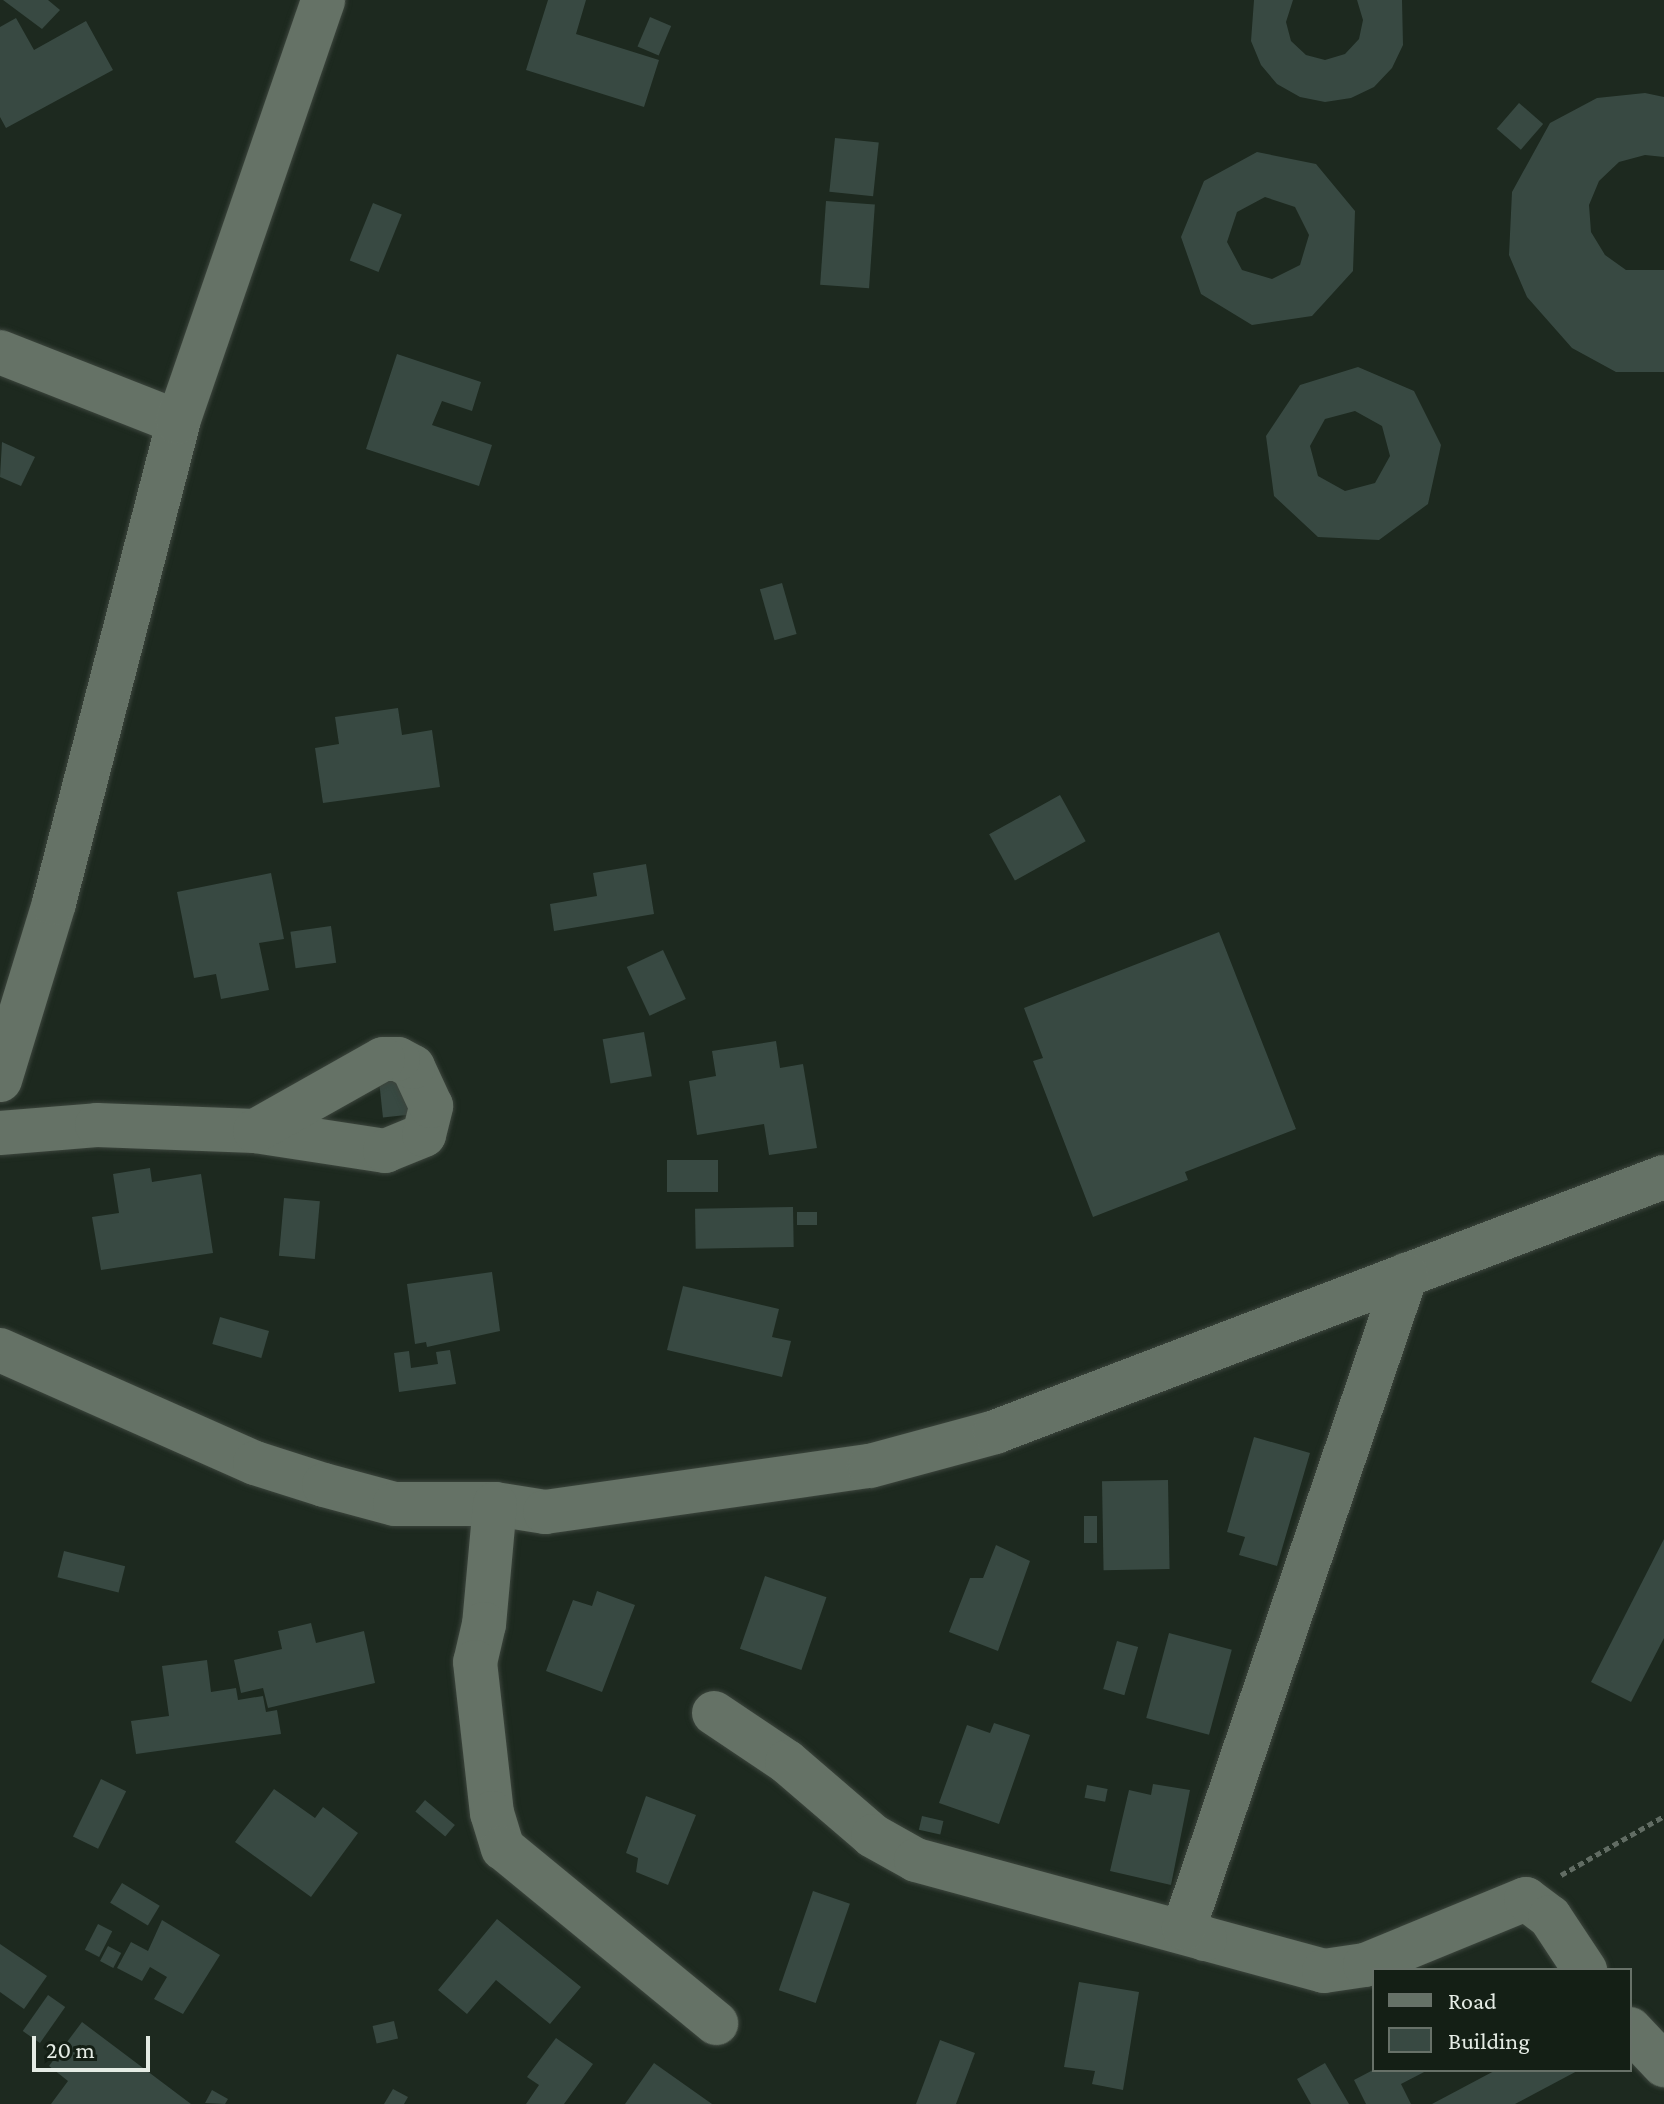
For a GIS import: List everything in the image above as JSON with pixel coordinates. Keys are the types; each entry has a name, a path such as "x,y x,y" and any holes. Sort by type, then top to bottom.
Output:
{"street":[{"path":"0,1080 54,903 178,422 323,0"},
{"path":"0,352 178,422"},
{"path":"0,1133 97,1125 255,1131"},
{"path":"0,1350 255,1463 324,1485 395,1504 495,1504 545,1512 870,1466 995,1432 1087,1400 1664,1177"},
{"path":"1205,1939 1184,1928 1406,1275"},
{"path":"495,1504 484,1624 475,1662 492,1813 503,1848 716,2023"},
{"path":"714,1713 787,1762 873,1836 916,1860 1308,1969 1336,1971 1380,1960 1526,1899 1550,1917 1584,1968"},
{"path":"1632,2031 1664,2065"}],"path":[{"path":"1526,1899 1664,1816"}],"building":[{"path":"3,0 48,0 60,10 42,29"},
{"path":"548,0 586,0 576,34 659,60 644,107 526,70"},
{"path":"1254,0 1293,0 1286,22 1291,41 1306,55 1325,60 1345,54 1359,39 1363,20 1357,0 1402,0 1403,45 1392,68 1374,87 1351,98 1325,102 1300,97 1277,84 1261,65 1251,41"},
{"path":"650,17 671,26 659,55 637,46"},
{"path":"16,18 34,50 86,21 113,70 6,128 0,117 0,27"},
{"path":"1645,93 1664,97 1664,157 1645,155 1619,162 1599,181 1589,205 1591,232 1605,255 1626,270 1664,270 1664,372 1616,372 1572,348 1527,297 1509,255 1512,192 1550,123 1597,98"},
{"path":"1519,103 1543,124 1521,150 1497,129"},
{"path":"835,138 879,143 873,196 829,192"},
{"path":"1257,152 1316,164 1355,211 1353,271 1312,316 1252,325 1201,294 1181,237 1204,181","holes":["1265,197 1295,207 1309,235 1300,265 1272,279 1242,270 1227,242 1237,212"]},
{"path":"826,201 875,204 869,288 820,285"},
{"path":"373,203 402,215 379,272 350,260"},
{"path":"397,354 481,382 472,411 442,401 432,425 492,445 479,486 366,449"},
{"path":"1358,367 1414,391 1441,445 1428,504 1379,540 1318,537 1274,496 1266,436 1300,385","holes":["1355,411 1382,426 1390,456 1375,483 1345,491 1318,476 1310,446 1325,419"]},
{"path":"2,442 35,457 21,486 0,477"},
{"path":"782,583 797,634 774,640 760,589"},
{"path":"398,708 402,735 432,730 440,787 323,803 315,748 339,744 335,717"},
{"path":"1060,795 1086,841 1015,881 989,834"},
{"path":"646,864 654,914 554,931 550,904 597,896 593,873"},
{"path":"271,873 284,939 259,943 269,990 221,999 216,974 194,978 177,892"},
{"path":"331,926 336,963 296,968 290,932"},
{"path":"1219,932 1296,1129 1185,1172 1188,1180 1093,1217 1033,1061 1043,1058 1024,1008"},
{"path":"663,950 686,999 650,1016 627,967"},
{"path":"644,1032 652,1076 610,1084 603,1039"},
{"path":"776,1041 780,1068 803,1064 817,1148 769,1155 764,1124 697,1135 689,1081 716,1076 712,1051"},
{"path":"414,1078 418,1114 383,1117 379,1082"},
{"path":"667,1160 718,1160 718,1192 667,1192"},
{"path":"150,1168 152,1182 201,1174 213,1253 101,1270 92,1217 119,1213 113,1174"},
{"path":"284,1198 320,1201 315,1259 279,1256"},
{"path":"793,1207 794,1247 696,1249 695,1209"},
{"path":"797,1212 817,1212 817,1225 797,1225"},
{"path":"492,1272 500,1331 427,1347 426,1342 415,1344 407,1284"},
{"path":"683,1286 779,1309 772,1337 791,1341 782,1377 667,1350"},
{"path":"220,1317 269,1331 261,1358 212,1344"},
{"path":"450,1350 456,1384 399,1392 394,1353 409,1351 411,1368 438,1364 436,1352"},
{"path":"1254,1437 1310,1453 1277,1566 1239,1555 1245,1537 1227,1532"},
{"path":"1168,1480 1170,1569 1104,1570 1102,1481"},
{"path":"1084,1516 1097,1516 1097,1543 1084,1543"},
{"path":"1664,1539 1664,1638 1631,1702 1591,1682"},
{"path":"996,1545 1030,1561 998,1651 949,1632 970,1578 983,1578"},
{"path":"64,1551 125,1566 119,1592 57,1577"},
{"path":"765,1576 826,1597 801,1670 740,1649"},
{"path":"597,1591 635,1605 602,1692 546,1671 573,1600 592,1606"},
{"path":"311,1623 316,1643 364,1631 375,1683 268,1708 263,1688 241,1693 234,1660 282,1649 278,1631"},
{"path":"1169,1633 1232,1650 1209,1735 1146,1718"},
{"path":"1117,1641 1138,1647 1124,1695 1103,1689"},
{"path":"207,1660 211,1692 236,1688 238,1700 263,1696 266,1712 277,1710 281,1734 136,1754 131,1721 169,1716 162,1666"},
{"path":"994,1723 1030,1735 999,1824 939,1803 967,1725 990,1733"},
{"path":"101,1779 126,1791 98,1849 73,1837"},
{"path":"1153,1784 1190,1790 1171,1885 1110,1871 1129,1790 1151,1795"},
{"path":"1087,1785 1108,1789 1105,1802 1085,1798"},
{"path":"274,1789 315,1818 323,1807 358,1833 311,1897 235,1842"},
{"path":"646,1796 696,1815 668,1885 636,1872 638,1858 626,1853"},
{"path":"425,1800 455,1825 445,1837 415,1811"},
{"path":"922,1816 943,1821 940,1835 919,1830"},
{"path":"122,1883 160,1906 148,1925 110,1903"},
{"path":"813,1891 850,1904 816,2003 779,1990"},
{"path":"497,1919 581,1987 550,2024 496,1980 467,2014 438,1990"},
{"path":"162,1920 220,1955 183,2014 154,1999 167,1977 150,1967 142,1981 117,1968 131,1942 148,1951"},
{"path":"98,1924 112,1931 99,1957 85,1950"},
{"path":"0,1944 47,1976 24,2009 0,1992"},
{"path":"108,1946 121,1953 113,1968 100,1961"},
{"path":"1079,1982 1139,1992 1123,2090 1092,2084 1095,2071 1064,2067"},
{"path":"48,1995 65,2007 40,2043 23,2031"},
{"path":"394,2021 398,2039 377,2043 373,2026"},
{"path":"82,2022 191,2104 51,2104 68,2081 49,2066"},
{"path":"556,2038 593,2064 564,2104 526,2104 539,2085 527,2077"},
{"path":"940,2040 975,2053 956,2104 916,2104"},
{"path":"654,2063 712,2104 625,2104"},
{"path":"1325,2063 1349,2104 1311,2104 1297,2079"},
{"path":"1372,2071 1424,2072 1401,2084 1411,2104 1366,2104 1354,2080"},
{"path":"1492,2072 1575,2072 1515,2104 1432,2104"},
{"path":"393,2089 408,2097 404,2104 384,2104"},
{"path":"212,2090 228,2099 225,2104 205,2103"}]}
